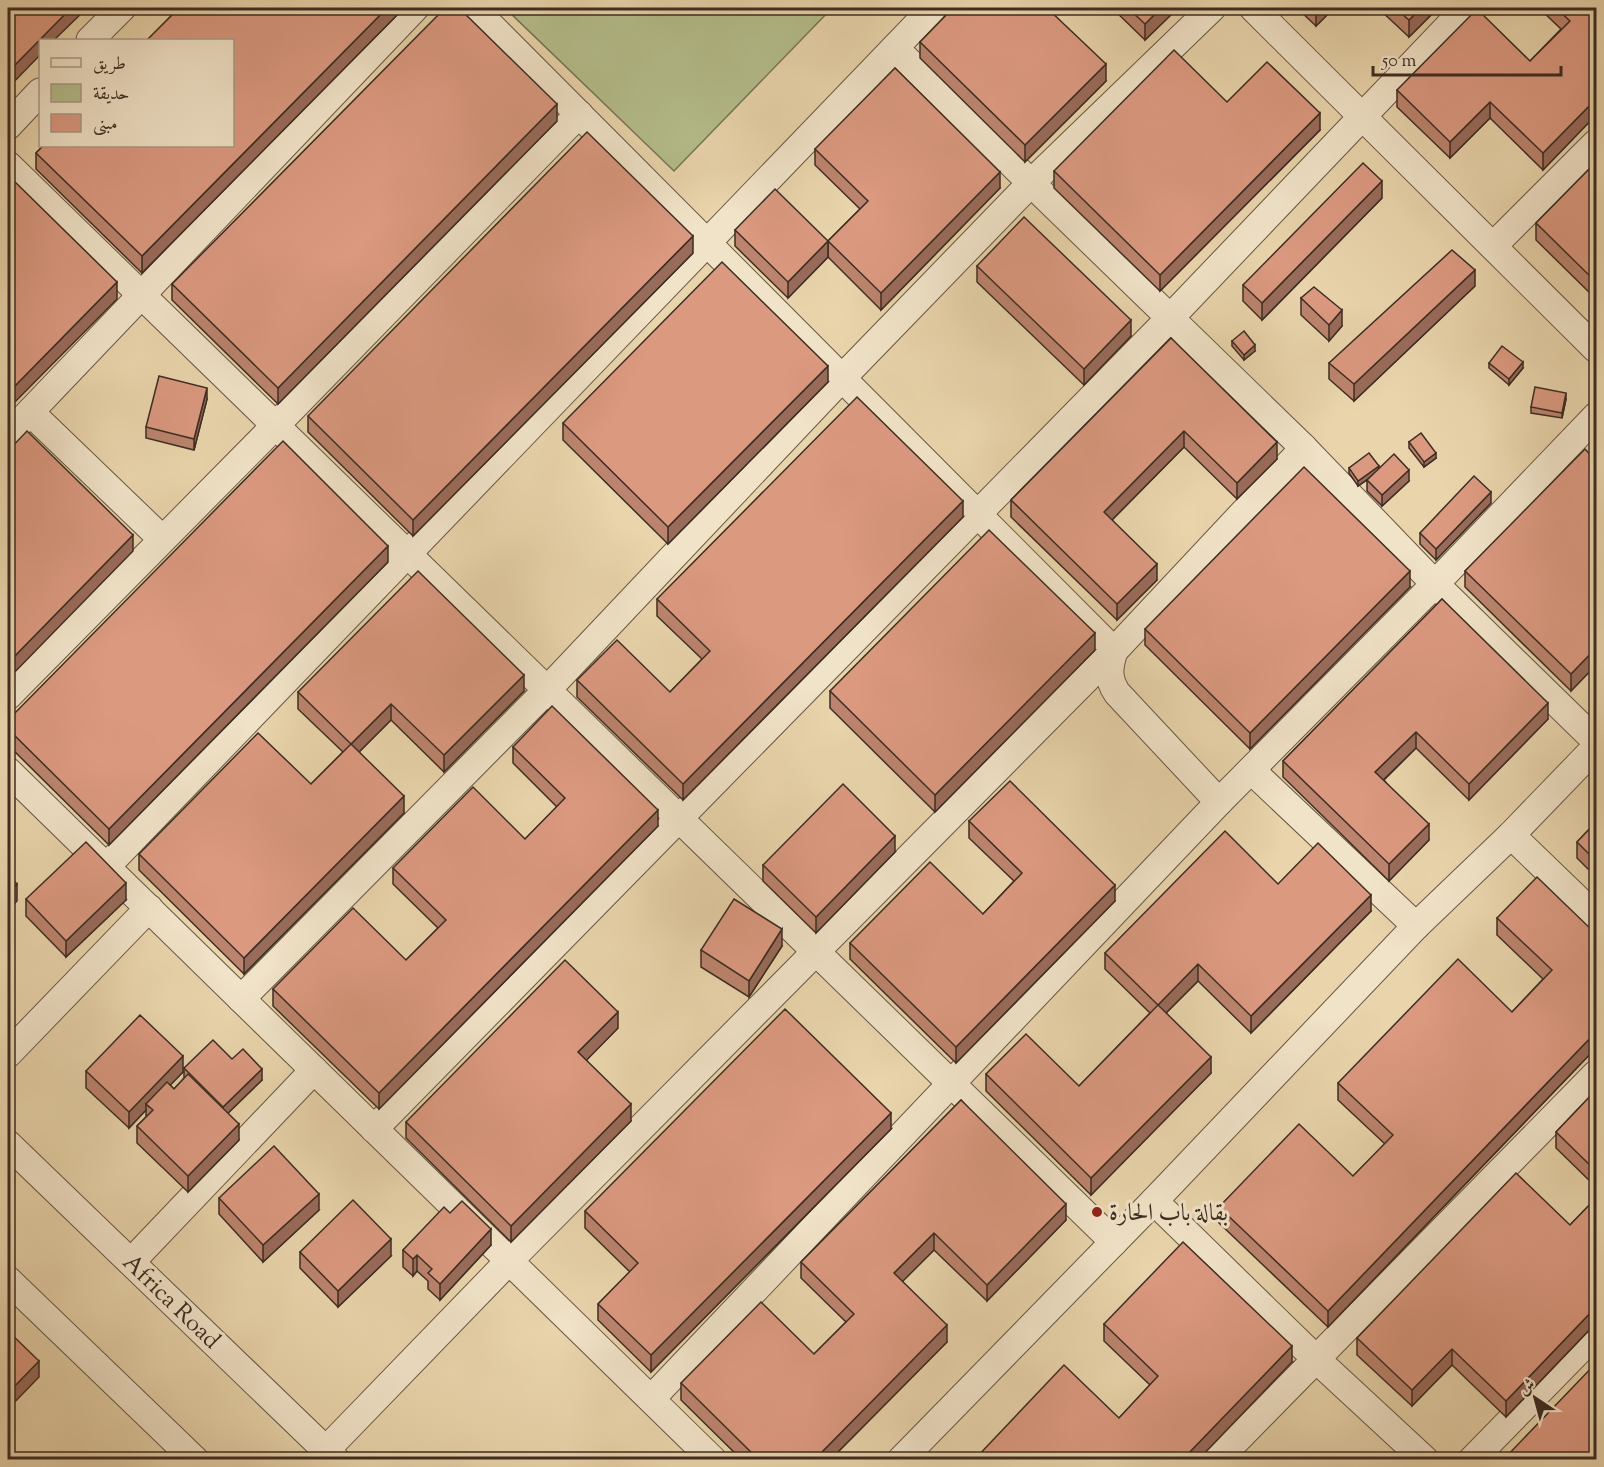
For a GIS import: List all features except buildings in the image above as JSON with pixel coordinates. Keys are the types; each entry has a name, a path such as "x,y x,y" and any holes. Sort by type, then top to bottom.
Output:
{"street":[{"path":"91,39 122,8"},
{"path":"8,435 415,8"},
{"path":"473,8 1114,651"},
{"path":"106,867 933,8"},
{"path":"242,999 547,690 842,378 1031,183 1212,8"},
{"path":"1253,8 1596,349"},
{"path":"374,1129 1170,318 1466,8"},
{"path":"895,48 1304,448 1435,584 1596,741"},
{"path":"8,126 39,93"},
{"path":"8,696 579,114"},
{"path":"1493,246 1596,143"},
{"path":"8,165 1114,1242"},
{"path":"30,412 162,539"},
{"path":"651,1399 1219,802 1435,584 1596,416"},
{"path":"331,1455 509,1261 1114,651 1304,448"},
{"path":"1114,651 1108,670 1112,686 1219,802"},
{"path":"902,1460 1416,926 1511,835 1596,747"},
{"path":"1251,770 1416,926"},
{"path":"8,771 713,1460"},
{"path":"1511,835 1596,917"},
{"path":"8,1054 149,908"},
{"path":"131,1262 314,1070"},
{"path":"1217,1460 1596,1074"},
{"name":"Africa Road","path":"8,1144 331,1455"},
{"path":"1154,1200 1316,1359 1425,1460"},
{"path":"8,1280 195,1460"},
{"path":"1472,1460 1596,1333"}],"green space":[{"path":"505,8 832,8 674,171"}],"place":[{"name":"بقالة باب الحارة","path":"1097,1212"}]}
